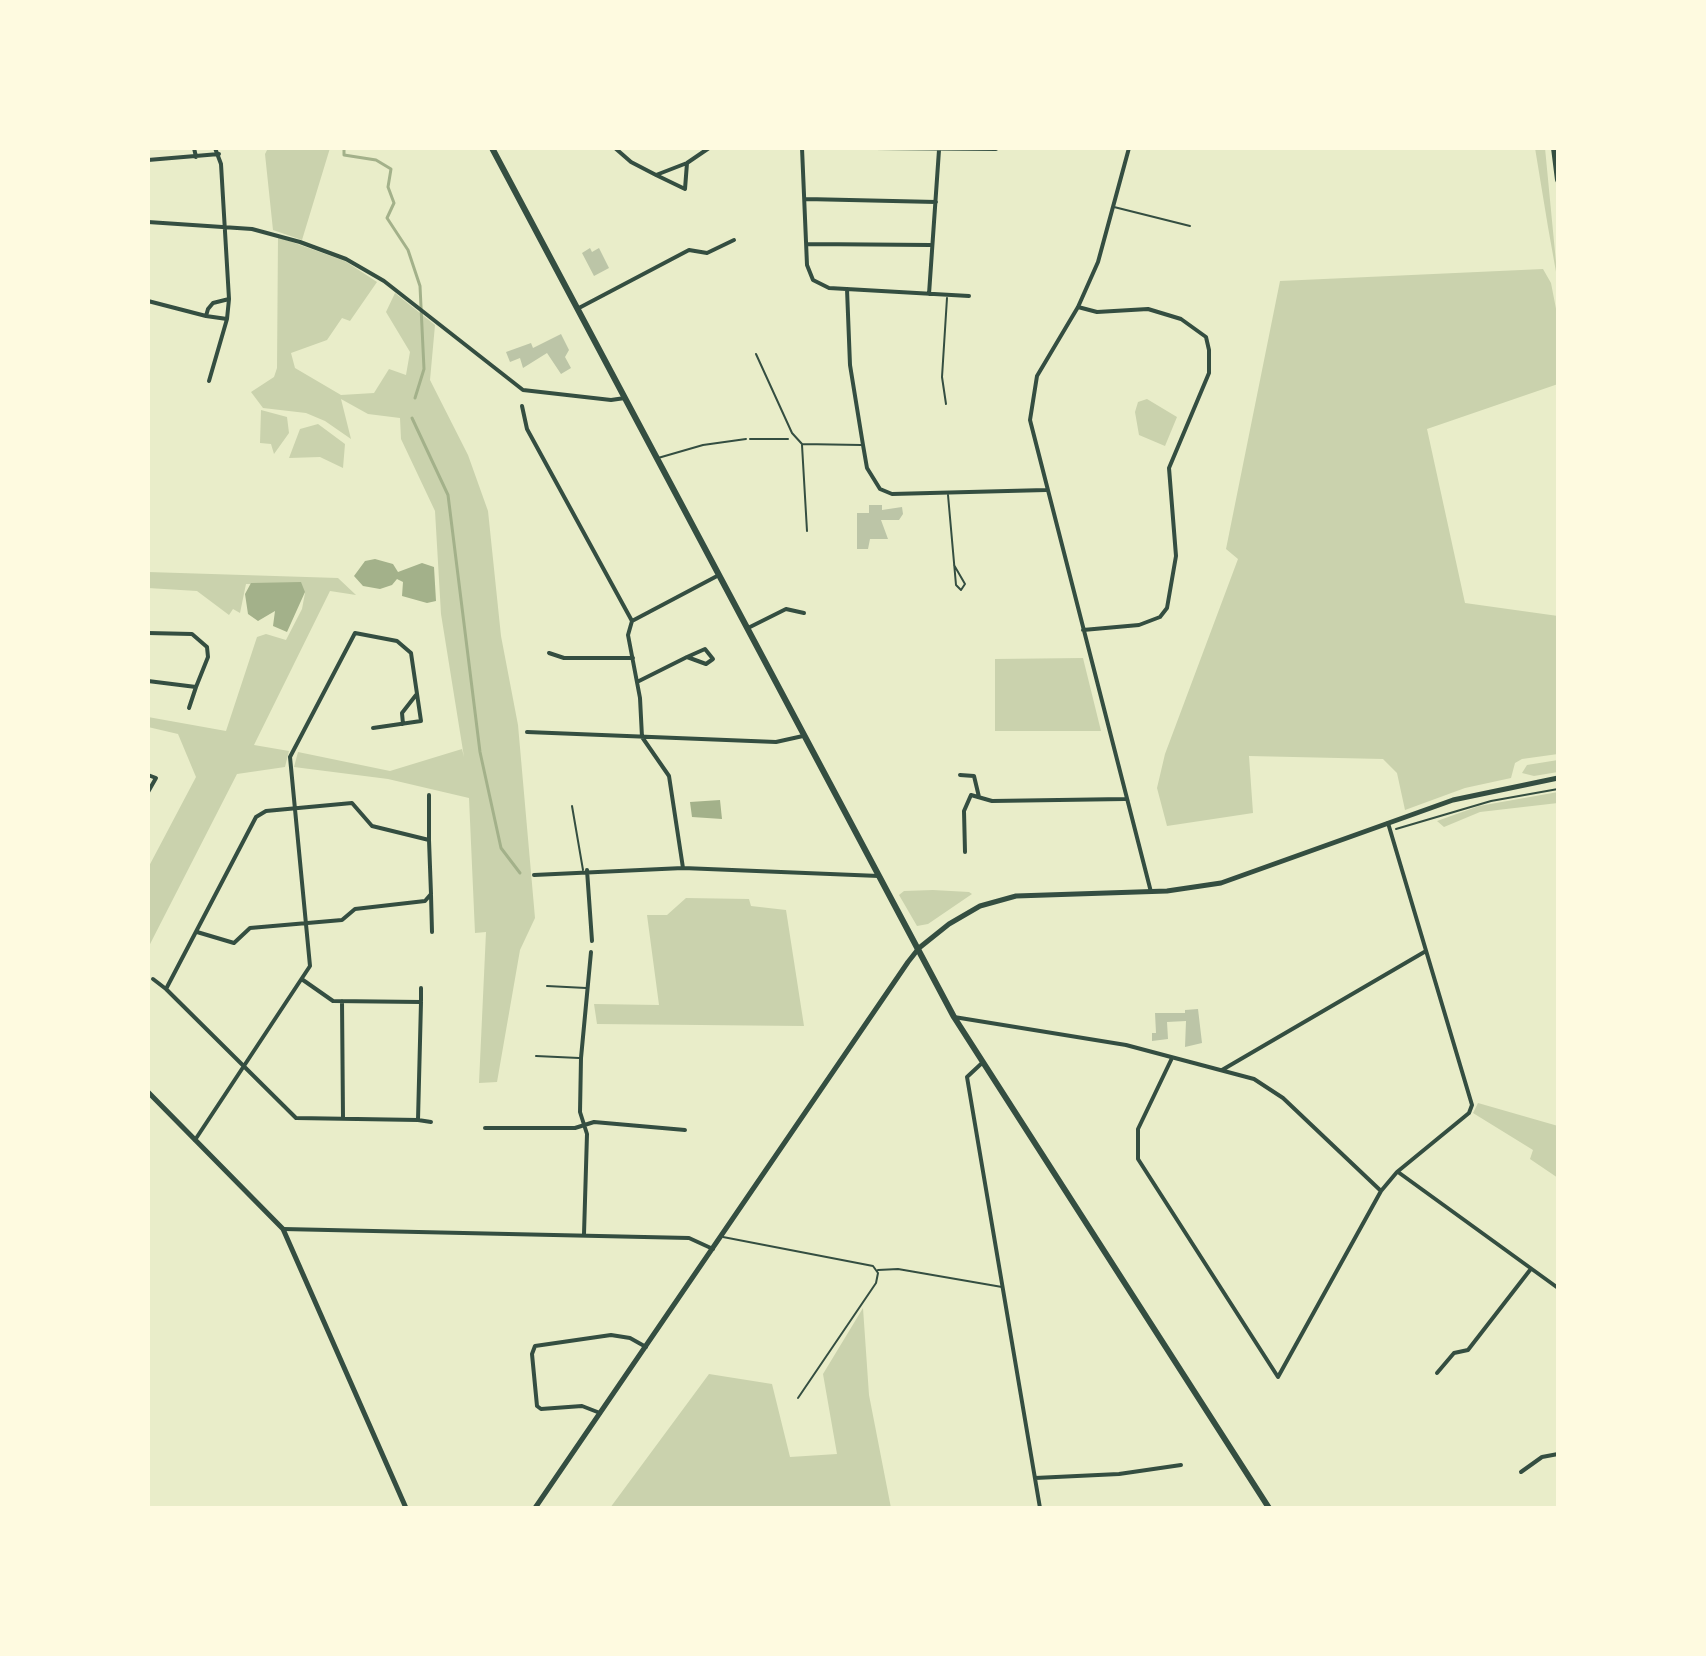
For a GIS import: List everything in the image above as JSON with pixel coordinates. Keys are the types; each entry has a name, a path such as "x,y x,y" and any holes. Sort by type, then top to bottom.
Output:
{"main road":[{"path":"492,148 954,1017 1269,1508"},
{"path":"1554,148 1558,180"}],"street":[{"path":"194,148 196,157"},
{"path":"209,381 227,319 229,299 226,226 219,154 215,148"},
{"path":"615,148 631,162 685,189 687,163"},
{"path":"656,175 687,163 709,148"},
{"path":"802,148 807,265 813,280 829,288 969,296"},
{"path":"875,148 996,149"},
{"path":"1129,148 1098,262 1078,307 1044,361 1032,391 1032,435 1151,892"},
{"path":"929,294 939,150"},
{"path":"148,160 219,154"},
{"path":"806,199 937,202"},
{"path":"148,222 226,226 271,233 346,259 405,298 523,390 611,400 625,398"},
{"path":"577,309 689,250 707,253 734,240"},
{"path":"807,244 930,245"},
{"path":"847,289 850,365 863,445 867,468 880,489 892,494 1046,490"},
{"path":"206,316 213,303 229,299"},
{"path":"148,301 227,319"},
{"path":"1078,307 1097,312 1148,309 1181,319 1206,337 1209,350 1209,373 1169,468 1176,556 1167,608 1160,617 1139,625 1083,630"},
{"path":"522,406 527,429 632,621 628,635 637,682 642,737 669,776 683,868"},
{"path":"632,621 719,575"},
{"path":"748,628 786,609 804,613"},
{"path":"148,633 192,634 207,647 208,657 189,708"},
{"path":"195,1140 310,966 309,925 290,757 355,633 406,646 411,653 421,721 373,728"},
{"path":"637,682 687,657 705,649 713,659 706,664 687,657"},
{"path":"549,653 564,658 633,658"},
{"path":"148,681 196,687"},
{"path":"403,724 402,713 417,693"},
{"path":"527,732 776,742 805,736"},
{"path":"148,775 156,778 148,792"},
{"path":"960,775 974,776 979,797"},
{"path":"535,1508 919,948 969,911 1000,899 1041,894 1151,892 1221,883 1477,793 1558,778"},
{"path":"429,795 432,932"},
{"path":"965,852 964,811 971,795 992,801 1125,799"},
{"path":"166,989 256,817 266,811 352,803 372,826 429,840"},
{"path":"1172,1058 1138,1129 1138,1159 1278,1377 1381,1191 1397,1172 1469,1113 1472,1105 1388,823"},
{"path":"534,875 585,870 683,868 879,876"},
{"path":"585,870 592,941"},
{"path":"197,932 228,944 250,928 342,920 355,909 425,901 431,894"},
{"path":"1222,1070 1426,951"},
{"path":"584,1234 585,1124 580,1112 581,1058 591,952"},
{"path":"153,979 296,1118 431,1122"},
{"path":"303,980 333,1001 421,1002"},
{"path":"418,1120 421,988"},
{"path":"342,1001 343,1118"},
{"path":"954,1017 1126,1045 1254,1079 1283,1098 1381,1191"},
{"path":"982,1063 967,1077 1040,1508"},
{"path":"148,1092 283,1229 406,1508"},
{"path":"485,1128 575,1128 585,1124 624,1123 639,1128 685,1130"},
{"path":"1397,1172 1558,1288"},
{"path":"283,1229 689,1238 713,1249"},
{"path":"1437,1373 1454,1353 1468,1350 1531,1270"},
{"path":"600,1413 582,1406 541,1409 537,1406 532,1354 535,1346 611,1335 630,1338 646,1347"},
{"path":"1521,1472 1542,1457 1558,1454"},
{"path":"1035,1478 1119,1474 1181,1465"}],"lane":[{"path":"1113,207 1190,226"},
{"path":"946,404 942,377 947,296"},
{"path":"756,354 802,444 807,531"},
{"path":"657,459 703,445 746,439"},
{"path":"802,444 863,445"},
{"path":"948,494 954,565 956,585 961,590 965,584 954,565"},
{"path":"572,806 585,870"},
{"path":"547,986 587,988"},
{"path":"536,1056 581,1058"},
{"path":"721,1237 873,1266 877,1270 898,1269 1003,1287"},
{"path":"798,1398 876,1283 877,1270"}],"path":[{"path":"746,439 797,439"},
{"path":"1391,831 1491,801 1558,789"}],"shaded area":[{"path":"268,148 330,148 302,240 273,230 265,154"},
{"path":"1535,148 1545,148 1558,283 1548,227"},
{"path":"278,237 345,261 377,282 350,321 342,318 327,340 291,353 295,368 341,395 374,393 389,369 406,375 410,352 386,312 395,293 435,325 430,380 468,455 488,511 501,636 518,725 535,918 520,950 497,1082 479,1083 486,932 475,933 469,798 388,779 294,767 298,752 390,771 462,749 464,757 441,614 435,511 401,439 400,418 368,414 341,399 351,439 325,421 306,413 263,408 251,392 274,377 277,368"},
{"path":"1543,269 1551,283 1558,319 1558,384 1427,429 1465,603 1558,616 1558,754 1522,759 1515,763 1511,778 1465,788 1405,810 1397,773 1383,759 1249,756 1253,813 1167,826 1157,788 1165,754 1238,559 1226,549 1280,281"},
{"path":"1147,399 1177,417 1165,446 1139,435 1135,412 1138,402"},
{"path":"261,410 287,417 289,433 274,454 271,444 260,443"},
{"path":"318,424 345,444 343,468 320,457 289,458 300,429"},
{"path":"375,559 393,564 398,572 422,563 434,567 436,601 427,603 402,596 403,582 397,579 392,585 380,589 363,586 354,576 365,561"},
{"path":"148,572 338,578 356,595 330,591 254,745 289,751 285,767 237,774 148,948 148,868 196,777 178,734 148,727 148,717 226,731 257,637 266,634 286,640 302,609 305,593 301,585 246,584 240,613 233,609 229,615 197,591 148,588"},
{"path":"301,582 305,592 287,632 273,626 275,611 258,621 248,614 245,594 251,583"},
{"path":"1083,658 1101,731 995,731 995,659"},
{"path":"1558,760 1558,772 1534,776 1522,773 1527,765"},
{"path":"1558,792 1558,803 1480,812 1444,827 1437,821 1479,806"},
{"path":"720,800 722,819 692,817 690,802"},
{"path":"904,891 972,894 928,924 917,926 899,895"},
{"path":"686,898 749,899 751,906 786,910 804,1026 597,1024 594,1004 659,1005 647,915 667,915"},
{"path":"1478,1103 1558,1126 1558,1178 1530,1159 1533,1150 1473,1113"},
{"path":"863,1308 869,1395 891,1508 610,1508 709,1374 772,1384 790,1457 837,1454 823,1374"}],"building":[{"path":"590,248 592,252 599,248 609,268 594,276 582,253"},
{"path":"561,334 569,350 565,357 571,368 561,374 547,353 523,368 520,358 510,362 506,352 531,343 533,348"},
{"path":"869,505 882,505 882,510 902,507 903,514 899,520 881,520 888,539 870,539 868,549 857,549 857,513 869,513"},
{"path":"1198,1009 1202,1043 1185,1047 1186,1021 1167,1022 1168,1039 1152,1041 1152,1033 1156,1033 1155,1013 1185,1013 1185,1010"}],"waterway":[{"path":"344,148 344,155 376,160 391,169 388,187 394,203 387,218 408,250 420,286 424,369 415,398"},
{"path":"412,418 448,495 480,752 501,848 520,873"}]}
